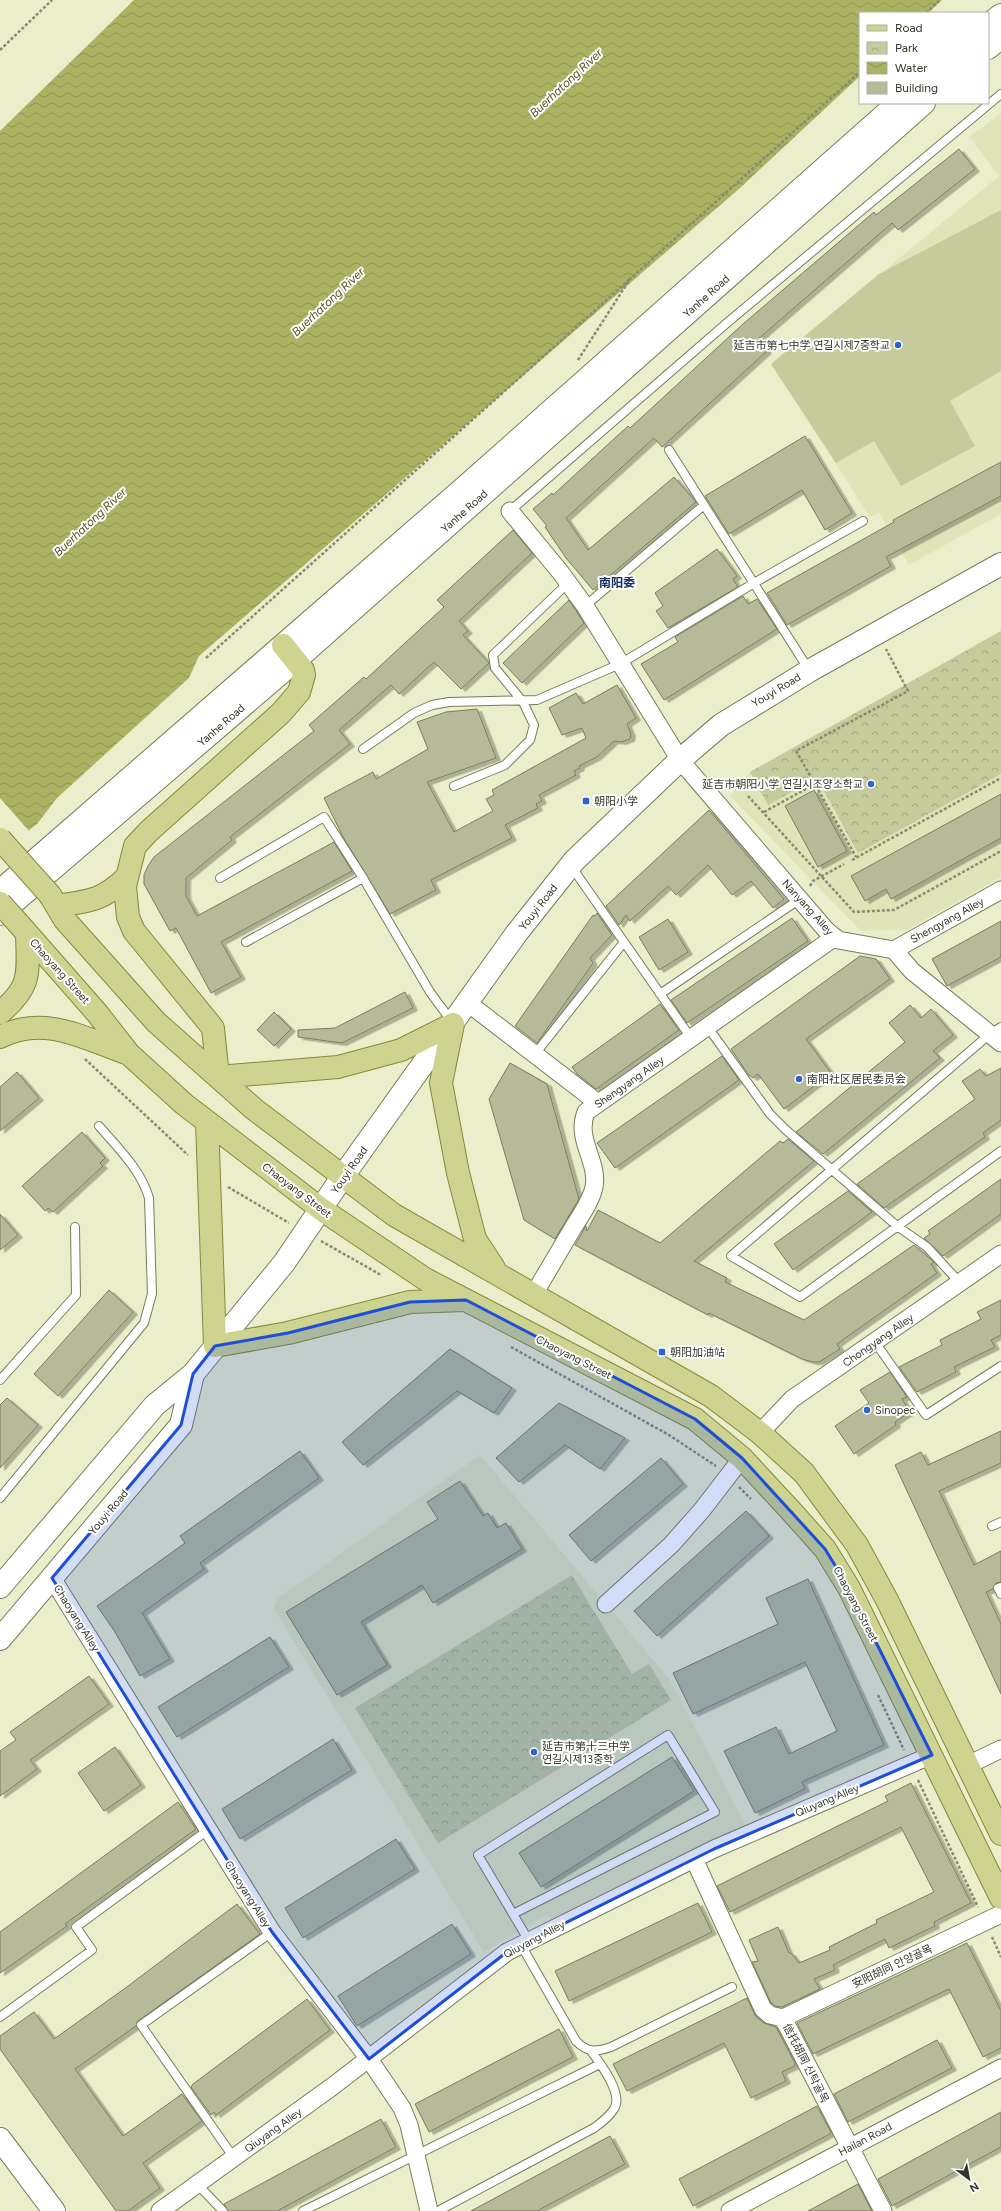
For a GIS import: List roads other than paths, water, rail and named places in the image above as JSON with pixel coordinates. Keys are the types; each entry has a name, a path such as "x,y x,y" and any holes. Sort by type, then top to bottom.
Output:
{"main road":[{"path":"989,24 1001,15"},
{"path":"989,47 1001,37"},
{"name":"Yanhe Road","path":"15,924 290,653 472,480 897,104"},
{"name":"Yanhe Road","path":"0,892 290,653 923,104"},
{"name":"Youyi Road","path":"0,1588 155,1405 193,1374 284,1263 343,1176 454,1024 529,917 571,866 680,760 721,725 809,670 1001,564"},
{"path":"218,1077 213,1028 134,931 128,917 126,904 126,878 135,846 149,831 261,733 299,692 304,675 303,670 290,653"},
{"path":"0,839 54,900 65,920 141,1007 179,1045 254,1109 394,1214 710,1396 760,1433 804,1473 857,1545 887,1600 1001,1834"},
{"path":"54,900 90,901 104,896 126,878"},
{"name":"Chaoyang Street","path":"0,903 15,924 97,1013 129,1054 164,1088 321,1209 425,1279 695,1419 742,1458 825,1549 849,1588 1001,1898"},
{"path":"0,1013 21,993 25,984 28,965 15,924"},
{"path":"218,1077 338,1067 401,1050 454,1024"},
{"path":"454,1024 441,1083 458,1173 475,1239 496,1272"},
{"path":"0,1037 14,1030 30,1026 53,1028 129,1054"},
{"path":"207,1122 215,1346 288,1333 410,1302 466,1300"},
{"name":"Youyi Road","path":"0,1639 181,1425 193,1374"},
{"path":"0,2139 54,2211"}],"street":[{"name":"Nanyang Alley","path":"510,511 585,606 680,760 800,899 838,940 894,950"},
{"name":"Shengyang Alley","path":"894,950 1001,890"},
{"name":"Shengyang Alley","path":"534,1294 587,1205 594,1186 593,1168 583,1135 582,1122 586,1112 835,937"},
{"path":"894,950 912,971 997,1035"},
{"path":"468,1003 598,1103"},
{"name":"Chongyang Alley","path":"760,1433 792,1399 1001,1254"},
{"path":"606,1604 671,1545 702,1510 742,1458"},
{"name":"Chaoyang Alley","path":"52,1578 272,1932 369,2059 402,2108 409,2124 429,2211"},
{"path":"968,1765 1001,1749"},
{"name":"Qiuyang Alley","path":"160,2211 369,2059 507,1952 694,1859 932,1755"},
{"name":"信托胡同 신탁골목","path":"694,1859 763,2009 770,2015 783,2018 883,2211"},
{"name":"安阳胡同 안양골목","path":"783,2018 1001,1914"},
{"name":"Hailan Road","path":"730,2211 1001,2068"}],"lane":[{"path":"510,511 728,322 1001,94"},
{"path":"669,450 809,670"},
{"path":"585,606 704,504"},
{"path":"364,749 414,713 432,705 450,702 523,702 537,700 620,664 754,583 863,521"},
{"path":"454,786 505,764 530,740 534,725 523,702 495,668 493,655 568,583"},
{"path":"220,878 324,817 363,878 430,992 454,1024"},
{"path":"571,866 691,1038"},
{"path":"246,942 363,878"},
{"path":"660,994 800,899"},
{"path":"535,1054 624,942"},
{"path":"707,1026 770,1114 806,1148 833,1169 897,1226 927,1247 960,1283"},
{"path":"997,1035 833,1169 731,1256 800,1297 1001,1151"},
{"path":"0,1498 144,1323 148,1310 152,1294 149,1198 145,1184 137,1172 99,1126"},
{"path":"0,1380 76,1295 74,1227"},
{"path":"875,1342 926,1415 1001,1366"},
{"path":"992,1526 1001,1522"},
{"path":"1001,1587 998,1588 1001,1594"},
{"path":"513,1914 715,1812 668,1735 478,1855 513,1914 525,1943 576,2041 582,2048 591,2051 611,2047 732,1987"},
{"path":"0,2017 92,1950 76,1927 208,1830"},
{"path":"234,2158 141,2025 272,1932"},
{"path":"438,2211 594,2128 607,2117 615,2108 617,2099 611,2082 591,2051"},
{"path":"303,2211 600,2064"},
{"path":"197,2184 223,2211"}],"water":[{"name":"Buerhatong River","path":"134,0 942,0 929,12 859,12 859,77 740,188 199,656 189,678 57,798 37,824 0,853 0,131"}],"place":[{"name":"延吉市第七中学 연길시제7중학교","path":"898,345"},
{"name":"延吉市朝阳小学 연길시조양소학교","path":"871,784"},
{"name":"朝阳小学","path":"586,801"},
{"name":"南阳社区居民委员会","path":"799,1079"},
{"name":"朝阳加油站","path":"662,1352"},
{"name":"Sinopec","path":"867,1410"},
{"name":"延吉市第十三中学 연길시제13중학","path":"534,1752"}],"district":[{"name":"南阳委","path":"617,583"}]}
